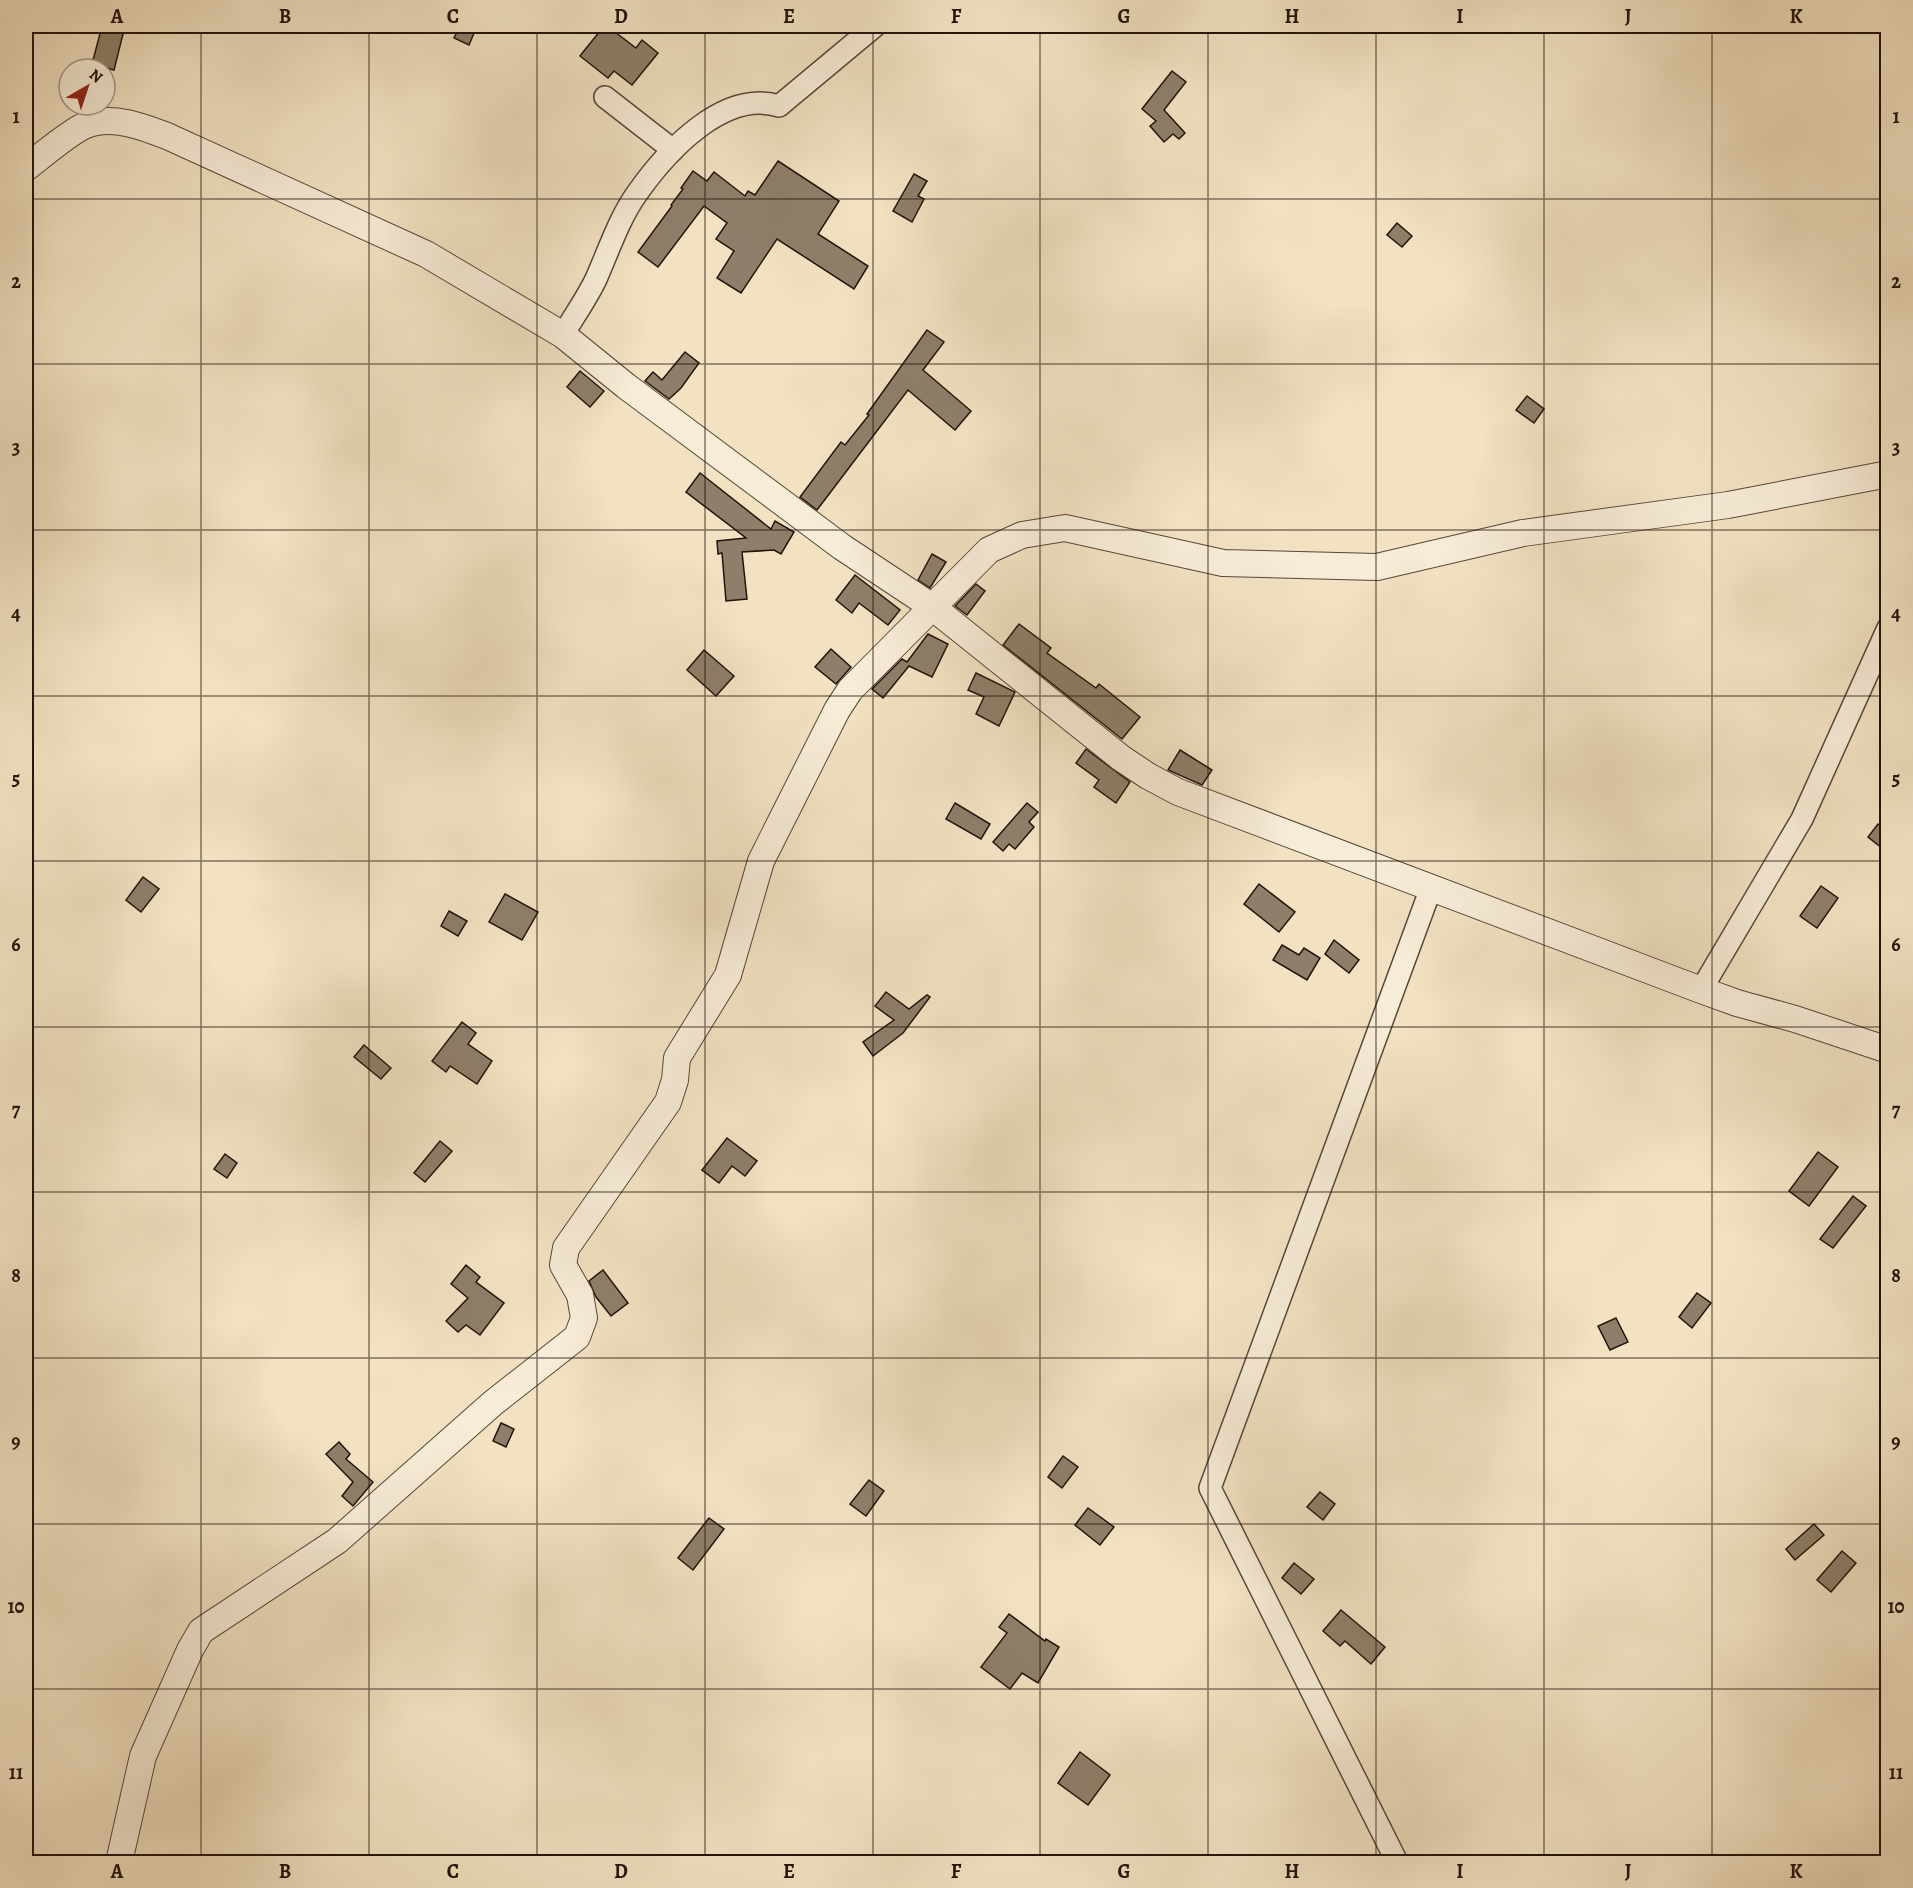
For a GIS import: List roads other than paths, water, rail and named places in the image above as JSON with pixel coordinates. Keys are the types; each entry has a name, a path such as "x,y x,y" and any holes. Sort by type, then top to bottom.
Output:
{"street":[{"path":"563,335 594,282 620,222 638,192 673,150 700,125 727,111 752,103 779,106 875,26"},
{"path":"605,97 673,150"},
{"path":"26,168 83,125 111,121 146,128 426,254 563,335 626,386 842,547 931,606 1121,758 1148,776 1178,792 1701,990 1887,1050"},
{"path":"119,1863 144,1756 190,1650 201,1631 337,1541 493,1403 577,1337 584,1318 580,1294 563,1265 566,1248 668,1102 675,1080 677,1058 728,975 761,861 837,710 850,690 988,550 1022,535 1065,528 1223,563 1377,567 1523,533 1728,505 1887,474"},
{"path":"1701,990 1802,819 1887,628"},
{"path":"1397,1863 1210,1488 1431,888"}]}
